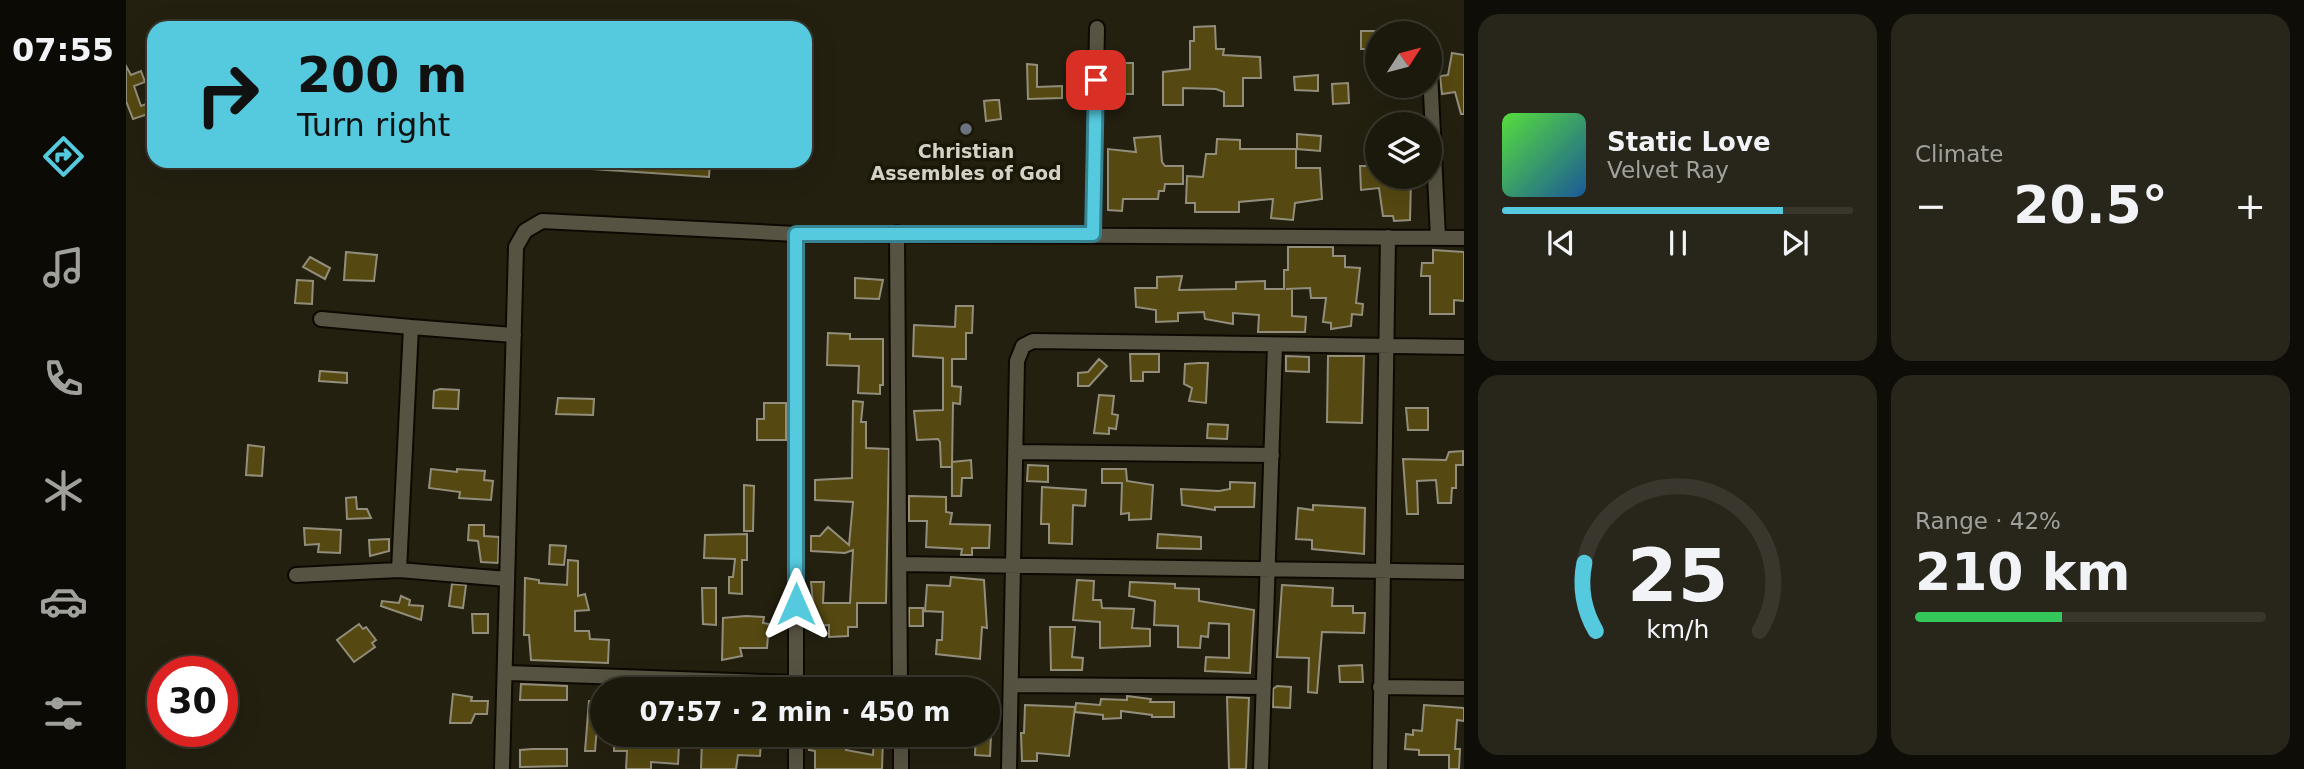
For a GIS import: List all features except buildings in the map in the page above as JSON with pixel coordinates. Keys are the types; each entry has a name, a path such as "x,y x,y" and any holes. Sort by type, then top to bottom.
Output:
{"street":[{"path":"1093,234 1097,28"},
{"path":"1431,98 1438,238"},
{"path":"502,769 516,247 525,231 542,221 796,234 1464,238"},
{"path":"897,233 900,677"},
{"path":"796,234 796,677"},
{"path":"1380,769 1388,237"},
{"path":"321,319 514,335"},
{"path":"400,570 411,327"},
{"path":"1009,769 1017,361 1023,346 1033,341 1464,347"},
{"path":"1262,769 1275,345"},
{"path":"1015,452 1272,455"},
{"path":"899,564 1464,572"},
{"path":"296,575 400,570 507,579"},
{"path":"505,673 595,677"},
{"path":"1011,685 1264,687"},
{"path":"1380,687 1464,688"},
{"path":"796,747 796,769"},
{"path":"901,747 901,769"}],"place":[{"name":"Christian Assembles of God","path":"966,129"}],"route":[{"path":"796,604 796,234 1093,234 1096,80"}]}
